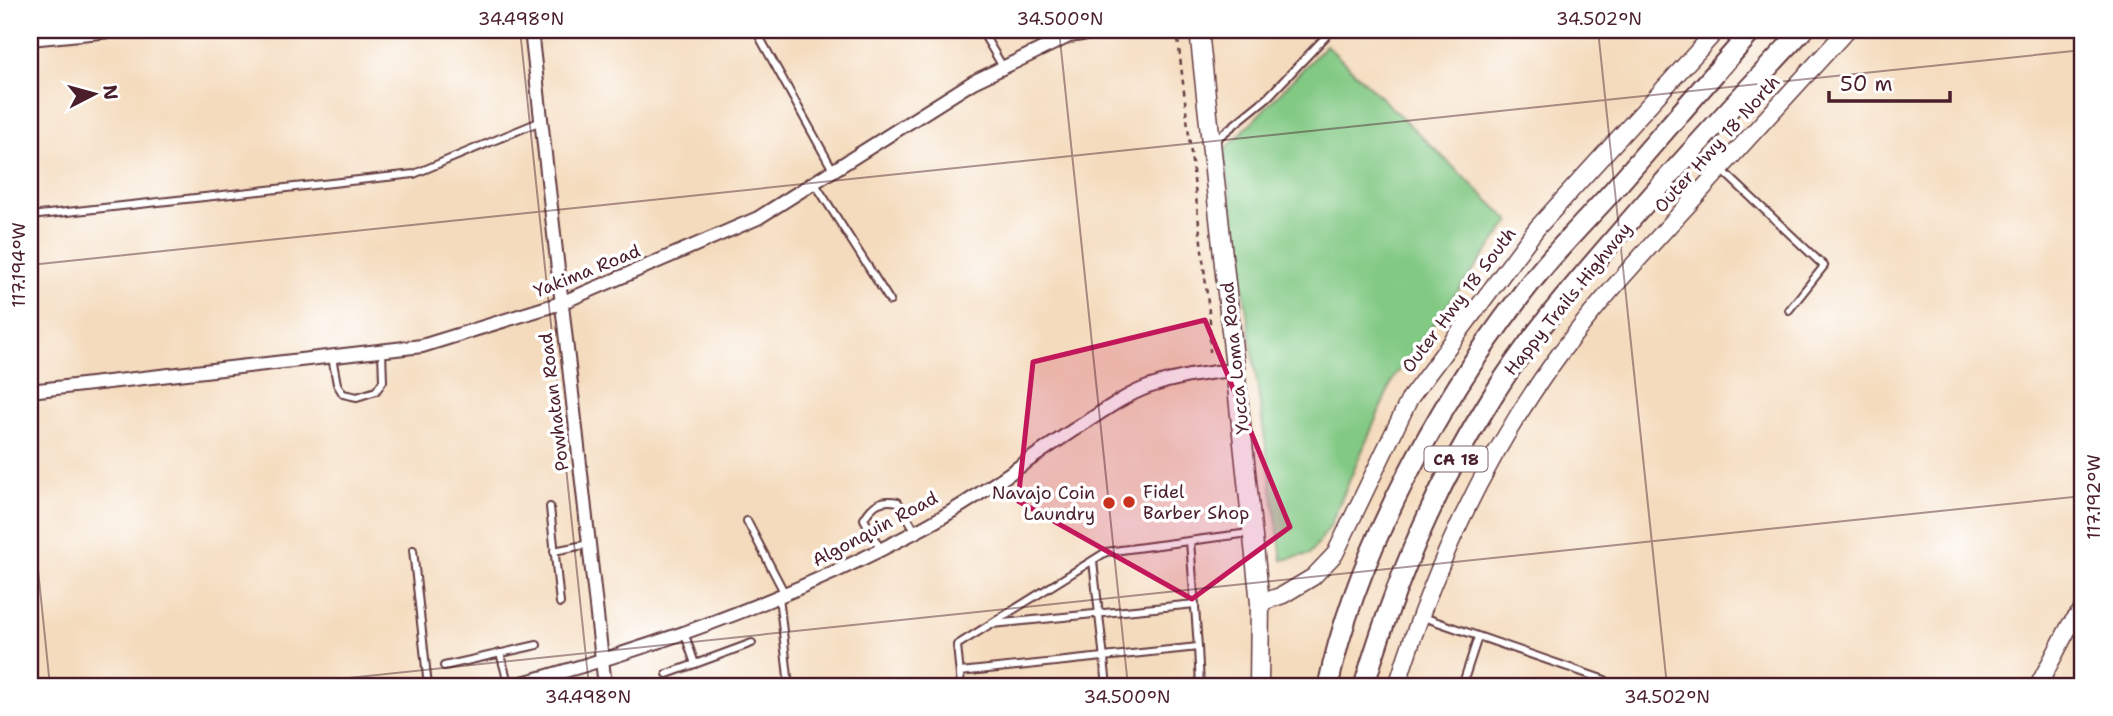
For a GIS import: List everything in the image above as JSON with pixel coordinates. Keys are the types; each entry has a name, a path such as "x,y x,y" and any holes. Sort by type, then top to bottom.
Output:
{"main road":[{"name":"Yucca Loma Road","path":"1199,30 1259,603 1259,686"},
{"name":"Happy Trails Highway","path":"1328,686 1347,617 1371,555 1418,459 1467,370 1519,297 1753,30"},
{"name":"Happy Trails Highway","path":"1364,686 1380,632 1416,541 1445,478 1492,397 1536,332 1597,259 1802,30"}],"street":[{"path":"30,39 120,30"},
{"name":"Powhatan Road","path":"531,30 605,686"},
{"name":"Yakima Road","path":"30,391 422,346 561,303 758,218 973,82 1003,67 1069,36 1107,30"},
{"name":"Outer Hwy 18 South","path":"1259,603 1283,595 1313,577 1335,554 1410,398 1537,228 1717,30"},
{"name":"Outer Hwy 18 North","path":"1397,686 1443,559 1479,484 1513,424 1559,355 1622,277 1847,30"},
{"name":"Algonquin Road","path":"510,686 602,662 782,595 916,532 1095,416 1146,387 1206,372 1236,370"},
{"path":"2038,686 2070,625 2083,609"}],"lane":[{"path":"981,30 1003,67"},
{"path":"1211,144 1268,97 1332,30"},
{"path":"760,38 833,170"},
{"path":"30,216 404,176 541,121"},
{"path":"1720,169 1824,266 1789,310"},
{"path":"814,182 890,301"},
{"path":"332,357 337,384 343,394 358,397 376,391 383,381 382,351"},
{"path":"881,550 864,519 871,507 883,501 898,502 916,532"},
{"path":"550,507 560,603"},
{"path":"747,521 782,595 789,686"},
{"path":"961,686 957,645 1106,552 1252,533"},
{"path":"1190,541 1200,686"},
{"path":"554,551 589,544"},
{"path":"413,550 428,686"},
{"path":"1093,561 1107,686"},
{"path":"989,625 1195,604"},
{"path":"1421,617 1605,680 1603,686"},
{"path":"684,632 695,664"},
{"path":"1462,686 1478,636"},
{"path":"667,674 752,643"},
{"path":"444,666 537,645"},
{"path":"960,672 1198,647"},
{"path":"500,653 510,686"},
{"path":"1591,686 1593,676"}],"path":[{"path":"1177,30 1210,321 1210,352"}],"highlighted area":[{"path":"1205,320 1290,527 1192,599 1018,501 1033,362"}],"green space":[{"path":"1326,45 1510,221 1393,379 1329,528 1310,554 1282,560 1224,151"}],"place":[{"name":"Fidel Barber Shop","path":"1129,502"},
{"name":"Navajo Coin Laundry","path":"1109,503"}]}
